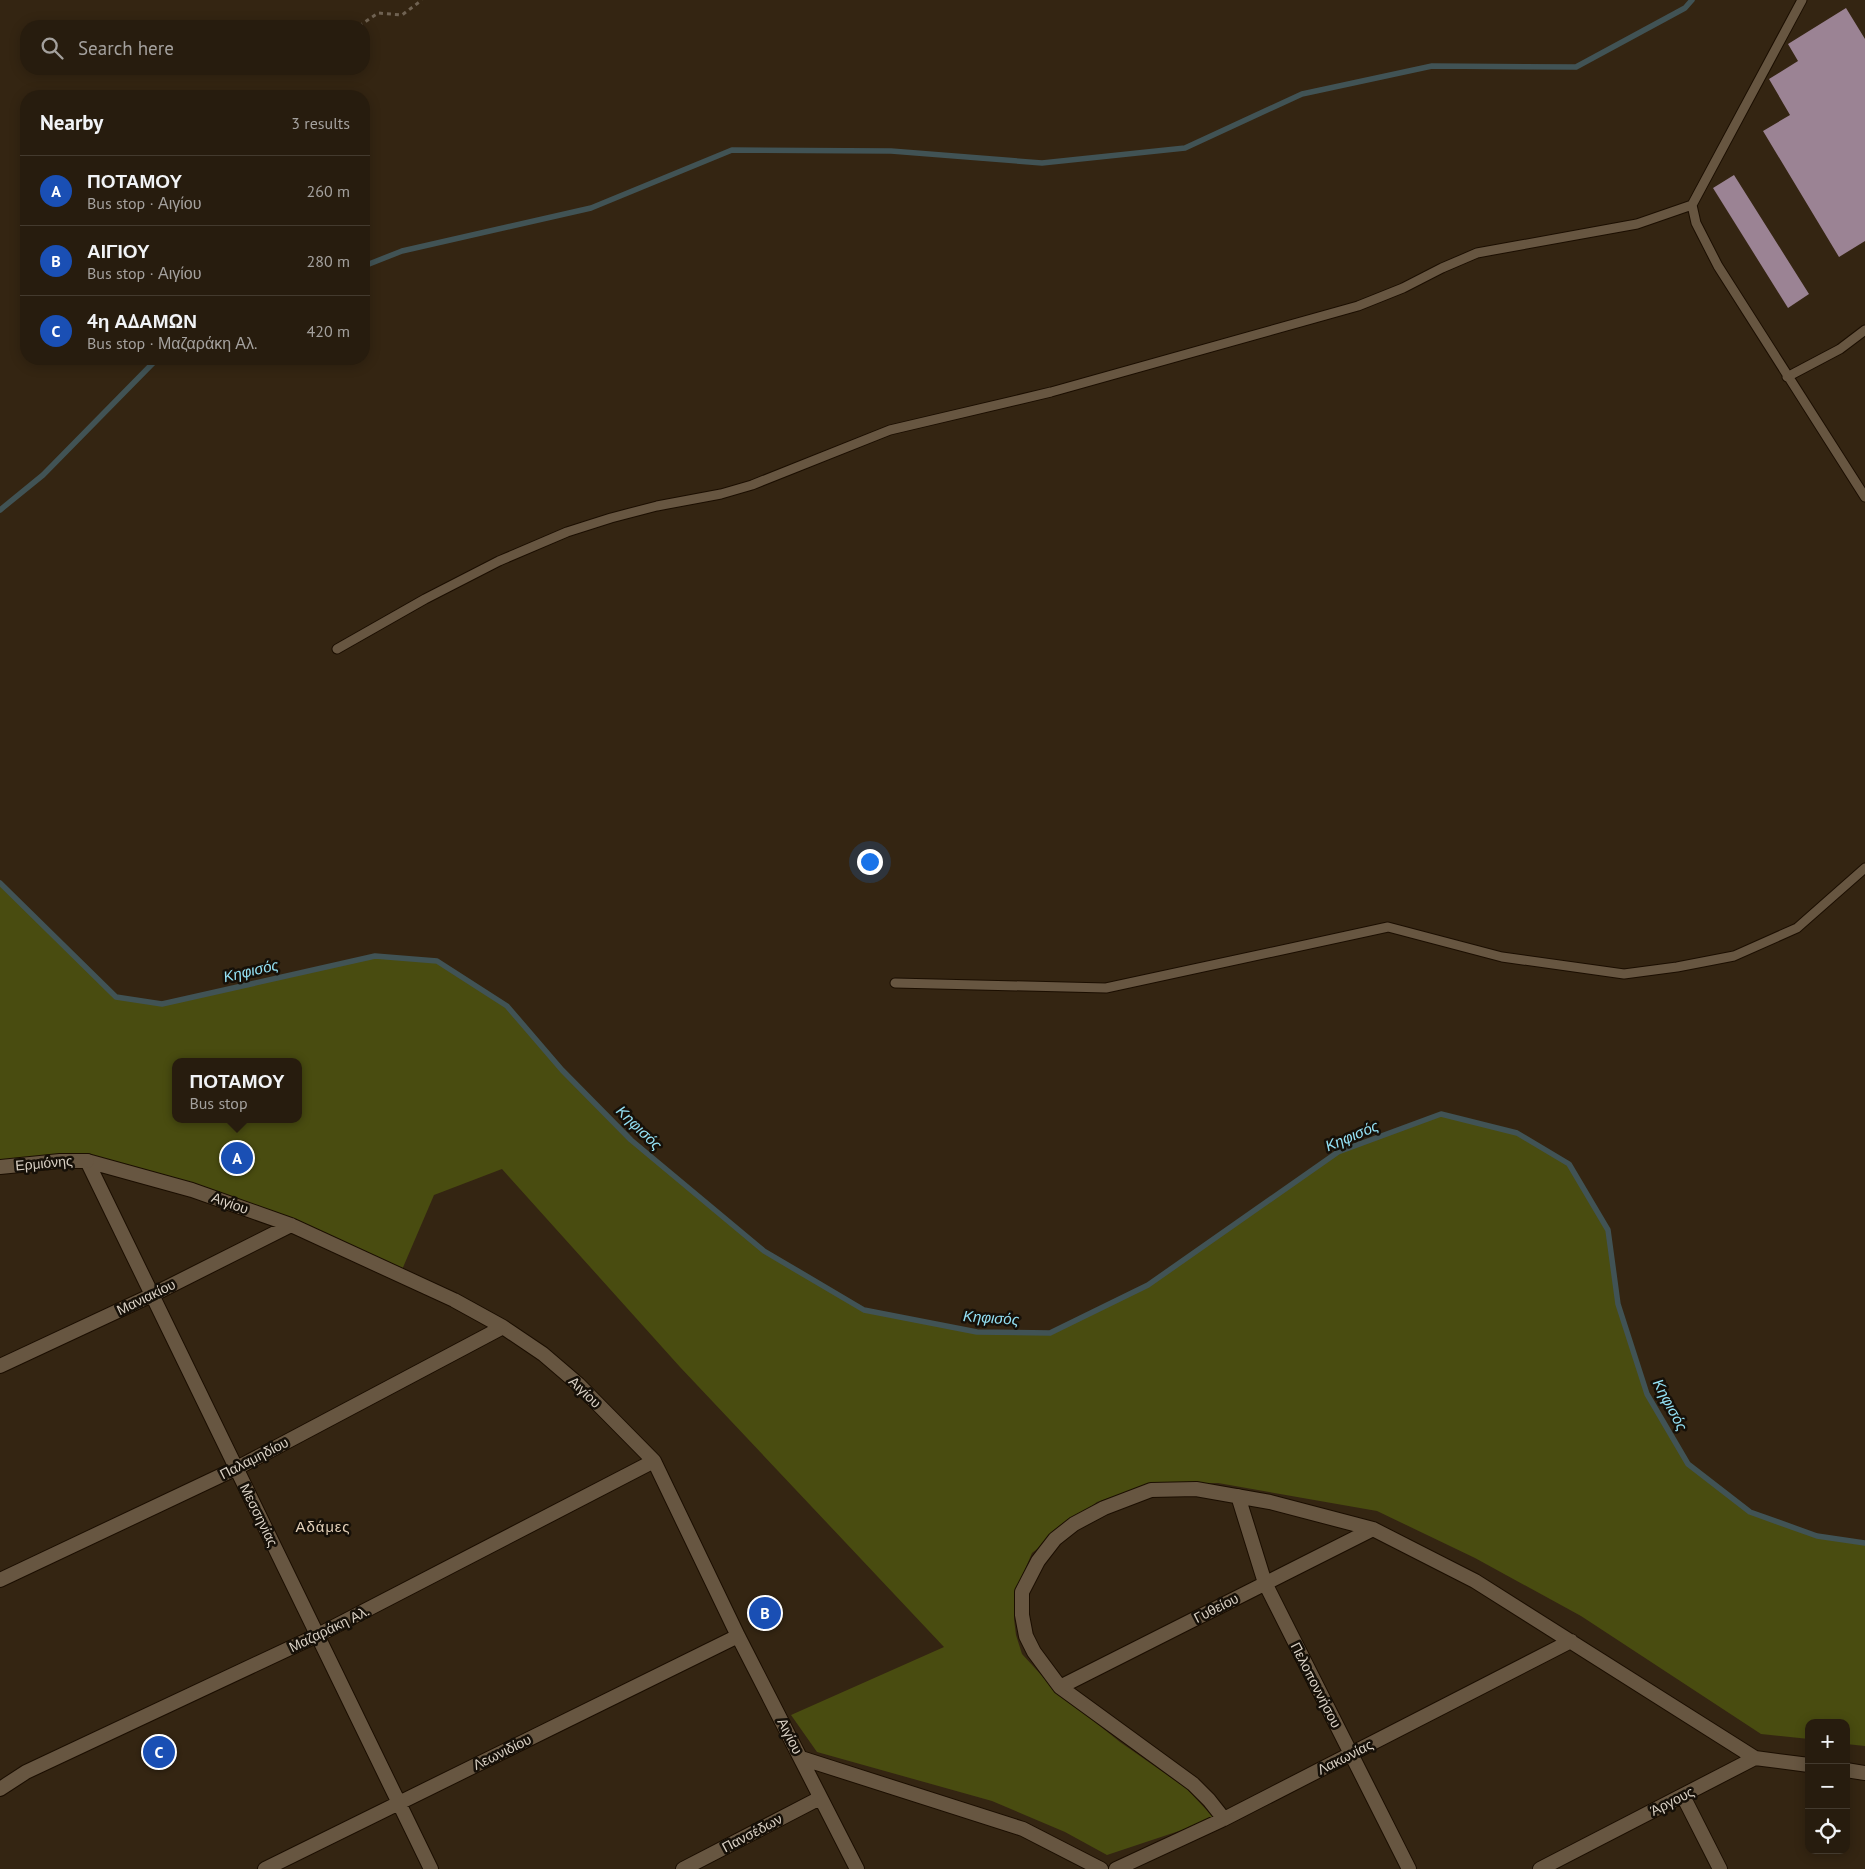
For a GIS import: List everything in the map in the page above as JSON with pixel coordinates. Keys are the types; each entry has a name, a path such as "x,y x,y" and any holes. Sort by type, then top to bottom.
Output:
{"street":[{"name":"Ερμιόνης","path":"0,1167 60,1161 87,1161"},
{"name":"Αιγίου","path":"87,1161 192,1190 291,1225 454,1300 503,1327 543,1354 578,1384 654,1461 738,1636 857,1869"},
{"name":"Μεσσηνίας","path":"87,1161 431,1869"},
{"name":"Μανιακίου","path":"0,1366 152,1295 291,1225"},
{"name":"Παλαμηδίου","path":"0,1580 236,1468 503,1327"},
{"name":"Μαζαράκη Αλ.","path":"0,1789 26,1772 318,1635 654,1461"},
{"path":"1224,1819 1209,1800 1192,1784 1060,1687 1026,1636 1021,1604 1022,1592 1030,1576 1055,1539 1074,1524 1104,1508 1151,1490 1196,1489 1238,1496 1270,1502 1373,1529 1476,1581 1755,1758 1805,1764"},
{"name":"Πελοποννήσου","path":"1238,1496 1265,1583 1409,1869"},
{"name":"Γυθείου","path":"1060,1687 1373,1529"},
{"name":"Λεωνιδίου","path":"266,1869 738,1636"},
{"name":"Λακωνίας","path":"1116,1869 1224,1819 1571,1641"},
{"path":"801,1758 1023,1830 1101,1869"},
{"name":"Άργους","path":"1540,1869 1755,1758"},
{"path":"1850,1771 1865,1773"},
{"path":"1683,1796 1720,1869"},
{"name":"Πανσέδων","path":"683,1869 820,1798"}],"lane":[{"path":"1802,0 1692,205 1696,223 1718,266 1865,497"},
{"path":"337,649 425,599 499,561 558,536 612,518 657,506 721,494 752,485 890,430 1051,392 1358,306 1397,291 1477,253 1637,224 1692,205"},
{"path":"1787,377 1840,349 1865,330"},
{"path":"895,983 1106,988 1388,927 1502,957 1624,974 1677,967 1734,956 1797,928 1865,868"}],"path":[{"path":"368,20 378,13 402,15 422,0"}],"shaded area":[{"path":"0,883 116,997 162,1004 375,956 437,961 507,1006 562,1070 631,1140 764,1251 864,1310 977,1332 1050,1333 1148,1285 1338,1152 1441,1114 1517,1133 1569,1164 1608,1230 1618,1304 1647,1394 1688,1464 1750,1512 1817,1536 1865,1543 1865,1746 1850,1744 1850,1719 1805,1719 1805,1739 1761,1734 1581,1616 1475,1558 1377,1511 1218,1483 1151,1484 1097,1502 1032,1553 1017,1588 1014,1619 1016,1635 1022,1654 1055,1690 1120,1742 1186,1788 1215,1819 1107,1855 1065,1832 992,1801 817,1752 791,1715 944,1647 680,1367 502,1169 434,1195 401,1272 192,1190 82,1153 0,1160"}],"building":[{"path":"1846,8 1865,39 1865,241 1839,257 1763,131 1790,115 1769,79 1798,61 1788,44"},
{"path":"1734,175 1809,294 1788,308 1713,188"}],"waterway":[{"path":"370,264 402,251 591,208 732,150 891,151 1042,163 1185,148 1302,94 1432,66 1576,67 1685,8 1692,0"},
{"path":"0,510 43,475 151,365"},
{"name":"Κηφισός","path":"0,883 116,997 162,1004 375,956 437,961 507,1006 562,1070 631,1140 764,1251 864,1310 977,1332 1050,1333 1148,1285 1338,1152 1441,1114 1517,1133 1569,1164 1608,1230 1618,1304 1647,1394 1688,1464 1750,1512 1817,1536 1865,1543"}],"place":[{"name":"ΠΟΤΑΜΟΥ","path":"237,1158"},
{"name":"ΑΙΓΙΟΥ","path":"765,1613"},
{"name":"4η ΑΔΑΜΩΝ","path":"159,1752"}],"district":[{"name":"Αδάμες","path":"323,1527"}]}
